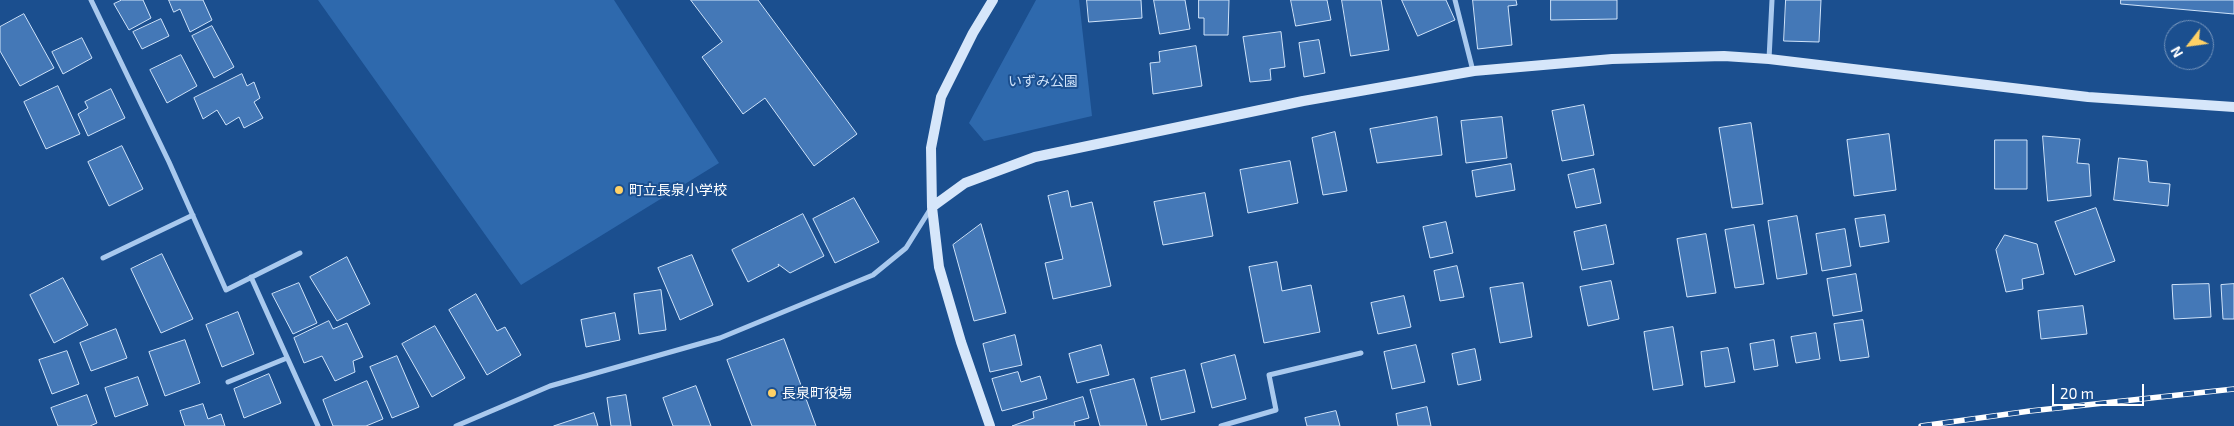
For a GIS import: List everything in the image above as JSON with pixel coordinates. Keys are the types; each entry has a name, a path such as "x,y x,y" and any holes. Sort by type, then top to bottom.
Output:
{"street":[{"path":"91,0 226,290 300,253"},
{"path":"990,426 961,342 940,267 932,207 931,148 941,97 973,33 993,0"},
{"path":"1456,0 1474,71"},
{"path":"1769,59 1772,0"},
{"path":"456,426 550,386 720,338 873,275 906,248 932,207 965,183 1035,157 1304,101 1474,71 1612,59 1724,56 1769,59 2088,97 2234,107"},
{"path":"103,258 193,216"},
{"path":"251,277 318,426"},
{"path":"1221,426 1276,410 1269,375 1361,353"},
{"path":"228,382 287,358"}],"green space":[{"path":"318,0 614,0 719,163 521,285"},
{"name":"いずみ公園","path":"1036,0 1079,0 1092,116 984,141 969,123"}],"building":[{"path":"122,0 143,0 151,18 129,30 114,4"},
{"path":"169,0 203,0 212,20 190,32 180,9 174,12"},
{"path":"691,0 758,0 857,134 814,166 765,98 743,114 702,57 722,42"},
{"path":"1087,0 1141,0 1142,18 1089,22"},
{"path":"1154,0 1185,0 1190,29 1160,34"},
{"path":"1199,0 1229,0 1228,35 1204,35 1204,18 1199,18"},
{"path":"1291,0 1327,0 1331,20 1296,26"},
{"path":"1342,0 1381,0 1389,50 1351,56"},
{"path":"1402,0 1446,0 1455,20 1418,36"},
{"path":"1473,0 1516,0 1517,5 1508,6 1512,45 1478,49"},
{"path":"1551,0 1617,0 1617,19 1551,20"},
{"path":"1786,0 1821,0 1819,42 1784,41"},
{"path":"2121,0 2234,0 2234,14 2121,4"},
{"path":"24,14 54,68 20,86 0,51 0,27"},
{"path":"161,19 169,36 142,49 133,32"},
{"path":"212,26 234,67 214,78 192,36"},
{"path":"1281,32 1285,67 1270,69 1271,80 1250,82 1243,37"},
{"path":"82,38 92,58 63,74 52,52"},
{"path":"1319,40 1325,73 1304,77 1299,43"},
{"path":"1196,46 1202,86 1153,94 1150,63 1160,62 1159,52"},
{"path":"181,55 197,86 167,103 150,70"},
{"path":"242,74 247,86 254,82 260,98 254,102 263,118 244,128 239,117 226,125 217,110 203,119 194,98"},
{"path":"58,86 80,134 46,149 24,102"},
{"path":"111,89 125,118 88,136 78,114 88,108 85,102"},
{"path":"1584,105 1594,155 1562,161 1552,111"},
{"path":"1437,117 1442,155 1377,163 1370,129"},
{"path":"1502,117 1507,158 1466,163 1461,121"},
{"path":"1751,123 1763,204 1732,208 1719,128"},
{"path":"1335,132 1347,191 1323,195 1312,138"},
{"path":"1889,134 1896,190 1854,196 1847,140"},
{"path":"2043,136 2080,139 2077,163 2089,164 2091,196 2048,201"},
{"path":"1995,140 2027,140 2027,189 1995,189"},
{"path":"122,146 143,189 109,206 88,162"},
{"path":"2119,158 2147,161 2149,182 2170,184 2168,206 2114,200"},
{"path":"1290,161 1298,203 1248,213 1240,170"},
{"path":"1511,164 1515,190 1476,197 1472,171"},
{"path":"1594,169 1601,203 1576,208 1568,175"},
{"path":"1068,191 1071,207 1092,202 1111,286 1053,299 1045,263 1063,259 1048,196"},
{"path":"1205,193 1213,236 1163,245 1154,202"},
{"path":"854,198 879,242 835,263 813,219"},
{"path":"2096,208 2115,261 2075,275 2055,222"},
{"path":"803,214 824,256 790,273 778,264 779,266 748,282 732,250"},
{"path":"1885,215 1889,242 1860,247 1855,219"},
{"path":"1797,216 1807,274 1777,279 1768,221"},
{"path":"1446,222 1453,253 1430,258 1423,227"},
{"path":"981,224 1006,313 974,321 953,245"},
{"path":"1606,225 1614,264 1582,270 1574,232"},
{"path":"1754,225 1764,284 1735,288 1725,230"},
{"path":"1845,229 1851,266 1822,271 1816,234"},
{"path":"1706,234 1716,293 1687,297 1677,239"},
{"path":"2005,235 2037,244 2044,274 2022,279 2023,289 2006,292 1996,250"},
{"path":"162,254 193,319 161,333 131,269"},
{"path":"692,255 713,305 680,320 658,268"},
{"path":"347,257 370,304 337,321 310,277"},
{"path":"1277,262 1282,291 1311,285 1320,332 1264,343 1249,267"},
{"path":"1457,266 1464,297 1440,301 1434,271"},
{"path":"1856,274 1862,311 1833,316 1827,279"},
{"path":"63,278 88,325 54,343 30,295"},
{"path":"1611,281 1619,319 1588,326 1580,287"},
{"path":"299,283 317,323 293,334 272,294"},
{"path":"1523,283 1532,337 1500,343 1490,288"},
{"path":"2209,284 2211,317 2174,319 2172,285"},
{"path":"2234,284 2234,319 2223,319 2221,285"},
{"path":"661,290 666,330 639,334 634,294"},
{"path":"476,294 497,331 505,327 521,355 487,375 449,310"},
{"path":"1404,296 1411,327 1378,334 1371,303"},
{"path":"2083,306 2087,334 2041,339 2038,311"},
{"path":"238,312 254,354 222,367 206,325"},
{"path":"615,313 620,340 586,347 581,320"},
{"path":"1863,320 1869,357 1840,361 1834,324"},
{"path":"329,321 333,329 347,323 363,357 353,361 355,372 335,381 322,356 304,363 294,338"},
{"path":"435,326 465,378 432,397 402,344"},
{"path":"1673,327 1683,385 1653,390 1644,332"},
{"path":"116,329 127,358 91,371 80,343"},
{"path":"1816,333 1820,359 1796,363 1791,337"},
{"path":"1015,335 1022,365 990,372 983,344"},
{"name":"長泉町役場","path":"784,339 816,426 752,426 727,360"},
{"path":"185,340 200,383 165,396 149,352"},
{"path":"1774,340 1778,366 1754,370 1750,344"},
{"path":"1101,345 1109,375 1077,383 1069,354"},
{"path":"1416,345 1425,382 1392,389 1384,352"},
{"path":"1728,348 1735,382 1705,387 1701,352"},
{"path":"1475,349 1481,380 1458,385 1452,354"},
{"path":"67,351 79,384 52,394 39,360"},
{"path":"1235,355 1246,399 1212,408 1201,364"},
{"path":"397,356 419,407 392,418 370,367"},
{"path":"1185,370 1195,412 1161,420 1151,378"},
{"path":"1018,372 1021,382 1040,376 1047,399 1002,411 992,379"},
{"path":"269,374 281,403 244,418 234,389"},
{"path":"138,377 148,405 115,417 105,388"},
{"path":"1134,379 1147,426 1100,426 1090,390"},
{"path":"367,381 383,419 366,426 333,426 323,400"},
{"path":"696,386 711,426 673,426 663,398"},
{"path":"87,395 97,423 90,426 58,426 51,408"},
{"path":"626,395 631,426 611,426 607,398"},
{"path":"1083,397 1089,418 1074,422 1075,426 1012,426 1034,418 1033,412"},
{"path":"203,404 208,419 221,414 225,426 185,426 180,411"},
{"path":"1427,407 1431,426 1398,426 1396,414"},
{"path":"1336,411 1340,426 1307,426 1305,418"},
{"path":"594,413 598,426 554,426"}],"railway":[{"path":"1921,426 2030,411 2234,389"}],"place":[{"name":"町立長泉小学校","path":"619,190"},
{"name":"長泉町役場","path":"772,393"}]}
